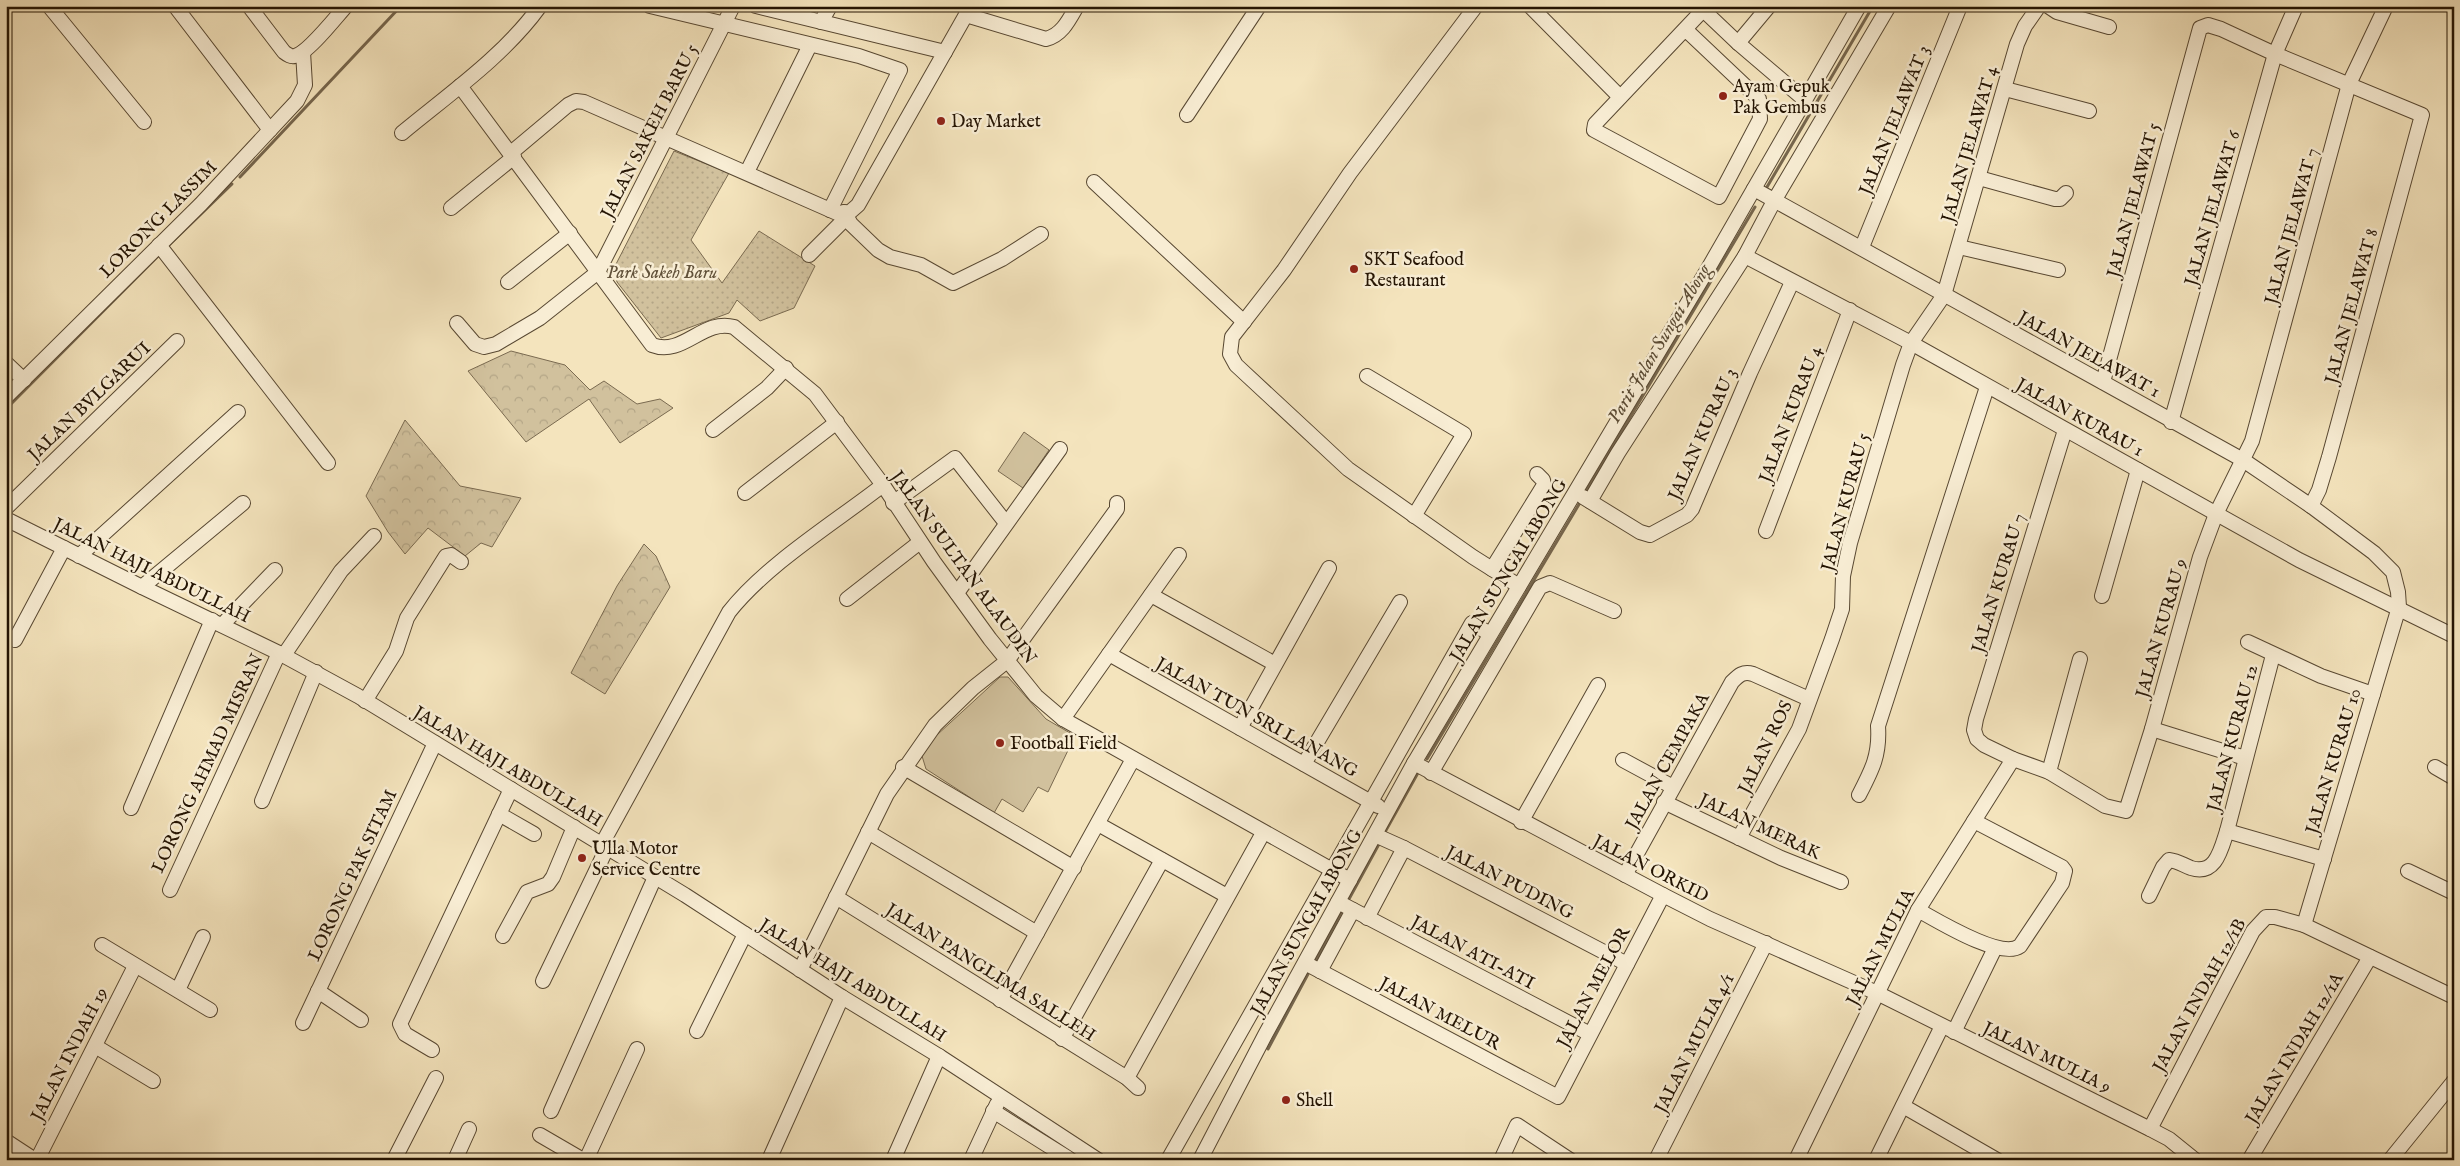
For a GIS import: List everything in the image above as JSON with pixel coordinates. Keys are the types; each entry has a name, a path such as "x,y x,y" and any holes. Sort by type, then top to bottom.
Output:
{"street":[{"path":"49,6 144,122"},
{"path":"175,6 270,130"},
{"path":"249,6 284,52 290,56 297,56 302,52 346,6"},
{"path":"402,133 460,86 525,27 540,6"},
{"path":"650,6 724,22 888,64 901,71 839,213 809,255"},
{"path":"756,6 945,52"},
{"path":"820,22 830,6"},
{"path":"839,213 850,212 858,205 945,52 972,13 987,6"},
{"path":"972,13 1046,39 1054,37 1062,30 1077,6"},
{"path":"1187,115 1259,6"},
{"path":"1476,6 1350,173 1284,270 1232,337 1229,345 1230,354 1236,365 1332,456 1414,516 1519,586"},
{"path":"1530,6 1620,97"},
{"path":"1738,43 1769,6"},
{"path":"1590,501 1611,449 1700,304 1754,189 1859,6"},
{"path":"1638,406 1700,304 1745,256 1774,201 1889,6"},
{"name":"JALAN JELAWAT 3","path":"1862,248 1960,6"},
{"name":"JALAN JELAWAT 4","path":"1911,343 1944,295 2017,44 2025,26 2039,6"},
{"path":"2048,6 2057,12 2109,27"},
{"name":"JALAN JELAWAT 6","path":"2171,422 2275,54 2296,6"},
{"name":"JALAN JELAWAT 7","path":"2243,460 2252,442 2349,84 2386,6"},
{"name":"JALAN SAKEH BARU 5","path":"598,272 668,138 732,7"},
{"path":"1685,29 1759,99 1760,119 1719,197 1594,130 1595,124 1685,29 1701,8 1738,43 1806,100"},
{"name":"JALAN JELAWAT 5","path":"2103,382 2200,28 2208,25 2221,29 2275,54"},
{"path":"747,172 810,45"},
{"name":"LORONG LASSIM","path":"6,397 159,245 297,101 305,85 302,52"},
{"path":"2275,54 2349,84"},
{"name":"JALAN JELAWAT 8","path":"2311,506 2320,490 2422,115 2349,84"},
{"name":"JALAN SULTAN ALAUDIN","path":"460,86 652,344 667,348 676,346 714,326 724,324 734,326 815,394 883,486 956,593 1036,696 1063,719 1263,833 1350,880"},
{"path":"2004,89 2089,111"},
{"path":"451,208 568,104 576,101 584,102 839,213 878,250 890,257 921,265 953,283 1002,259 1041,234"},
{"path":"1979,178 2055,199 2060,199 2066,193"},
{"path":"1094,182 1244,322"},
{"name":"JALAN JELAWAT 1","path":"1754,189 2103,382 2171,422 2243,460 2311,506 2374,553 2393,572 2398,592 2399,607"},
{"path":"508,282 570,233"},
{"path":"159,245 328,464"},
{"path":"1959,248 2058,270"},
{"name":"JALAN KURAU 1","path":"1745,256 1911,343 2298,560 2399,607 2454,636"},
{"path":"457,323 474,344 484,347 496,344 540,318 598,272"},
{"name":"JALAN KURAU 3","path":"1576,493 1640,532 1650,535 1686,515 1692,509 1750,373 1792,282"},
{"name":"JALAN KURAU 4","path":"1766,532 1850,310"},
{"name":"JALAN BVLGARUI","path":"6,508 177,341"},
{"name":"JALAN KURAU 5","path":"1809,699 1842,609 1843,576 1850,543 1911,343"},
{"path":"6,363 24,380"},
{"path":"713,430 767,388 786,368"},
{"path":"1367,376 1464,434 1414,516"},
{"path":"1859,795 1876,761 1880,743 1878,726 1987,387"},
{"path":"79,556 238,412"},
{"path":"745,493 836,422"},
{"name":"JALAN KURAU 7","path":"2012,759 1984,745 1977,739 1974,730 2065,430"},
{"path":"956,593 1060,449"},
{"name":"JALAN SUNGAI ABONG","path":"1200,1160 1414,763 1576,493 1611,449"},
{"path":"893,503 955,458 1006,523"},
{"name":"JALAN KURAU 9","path":"2049,772 2105,806 2126,811 2152,729 2200,556 2216,514 2243,460"},
{"path":"2102,596 2138,470"},
{"path":"1492,569 1544,485 1543,480 1537,474"},
{"path":"543,981 604,846 729,612 756,584 792,554 883,486"},
{"path":"142,587 243,503"},
{"path":"800,970 887,794 903,767 935,725 973,688 1007,661 1117,509 1117,504"},
{"name":"JALAN HAJI ABDULLAH","path":"6,519 316,672 574,827 842,997 939,1056 1000,1096 1069,1154 1098,1160"},
{"name":"LORONG AHMAD MISRAN","path":"170,890 281,654 341,571 374,536"},
{"path":"847,599 920,542"},
{"path":"15,640 64,548"},
{"path":"1063,719 1179,555"},
{"path":"365,701 396,651 407,618 446,556 451,556 461,562"},
{"path":"1240,728 1329,568"},
{"path":"131,808 217,622 275,570"},
{"path":"1431,773 1540,588 1550,583 1614,611"},
{"path":"1151,595 1275,664"},
{"path":"1304,764 1400,602"},
{"name":"JALAN KURAU 10","path":"2304,926 2399,607"},
{"path":"1168,1160 1472,623 1490,634"},
{"path":"2248,642 2321,676 2373,694"},
{"name":"JALAN TUN SRI LANANG","path":"1109,654 1388,811"},
{"name":"JALAN KURAU 12","path":"2149,896 2163,867 2169,860 2204,870 2212,866 2219,857 2228,831 2245,758 2273,655"},
{"path":"2012,759 2049,772 2080,659"},
{"path":"262,801 316,672"},
{"name":"JALAN CEMPAKA","path":"1625,875 1732,682 1740,674 1747,672 1809,699"},
{"path":"1521,822 1598,685"},
{"name":"JALAN ROS","path":"1739,838 1799,729 1809,699"},
{"path":"2152,729 2245,758"},
{"name":"LORONG PAK SITAM","path":"302,1023 436,743"},
{"path":"1000,1000 1133,759"},
{"name":"JALAN MULIA","path":"1796,1160 1918,910 2012,759"},
{"path":"1624,760 1673,786"},
{"name":"JALAN ORKID","path":"1414,763 1521,822 1662,895 1877,993"},
{"path":"903,767 1074,868"},
{"path":"2435,767 2454,778"},
{"path":"432,1050 405,1034 401,1030 400,1024 511,789"},
{"name":"JALAN MERAK","path":"1664,802 1739,838 1841,882"},
{"path":"499,814 534,834"},
{"path":"1918,910 1995,948 2012,949 2020,946 2062,883 2065,871 2062,866 1974,821"},
{"path":"1098,824 1227,896"},
{"path":"503,936 527,892 548,884 553,877 574,827"},
{"path":"2228,831 2324,859"},
{"path":"868,832 1037,933"},
{"path":"1126,1078 1263,833"},
{"name":"JALAN PUDING","path":"1375,835 1404,848 1627,964"},
{"path":"1367,918 1404,848"},
{"path":"1062,1039 1162,860"},
{"path":"2408,871 2454,893"},
{"path":"551,1111 655,877"},
{"name":"JALAN MELOR","path":"1558,1096 1662,895"},
{"name":"JALAN PANGLIMA SALLEH","path":"836,897 1126,1078 1138,1088"},
{"name":"JALAN ATI-ATI","path":"1338,902 1590,1034"},
{"path":"1320,971 1353,910"},
{"name":"JALAN INDAH 12/1B","path":"2150,1129 2173,1081 2259,922 2266,916 2304,926"},
{"path":"2304,926 2454,997"},
{"path":"697,1031 745,934"},
{"path":"178,990 203,937"},
{"name":"JALAN MULIA 4/1","path":"1656,1160 1766,943"},
{"path":"102,945 210,1010"},
{"path":"1876,1160 1903,1106 1995,948"},
{"name":"JALAN INDAH 12/1A","path":"2250,1157 2370,957"},
{"name":"JALAN MELUR","path":"1305,963 1558,1096"},
{"name":"JALAN INDAH 19","path":"36,1160 134,966"},
{"path":"318,991 361,1020"},
{"name":"JALAN MULIA 9","path":"1877,993 2150,1129 2169,1139 2176,1154 2195,1160"},
{"path":"769,1160 842,997"},
{"path":"94,1046 153,1081"},
{"path":"540,1135 585,1160 637,1049"},
{"path":"893,1160 939,1056"},
{"path":"394,1160 436,1078"},
{"path":"2390,1160 2454,1081"},
{"path":"971,1160 1000,1096"},
{"path":"1903,1106 1997,1160"},
{"path":"993,1111 1069,1154"},
{"path":"1501,1160 1517,1125 1570,1160"},
{"path":"454,1160 469,1129"},
{"path":"6,1141 36,1160"}],"green space":[{"name":"Park Sakeh Baru","path":"674,151 729,173 691,240 722,283 759,231 815,266 794,308 760,321 737,300 729,313 661,338 617,282 614,268"},
{"path":"511,351 565,365 590,390 604,381 637,404 660,399 673,408 620,443 589,399 526,442 468,371"},
{"path":"405,420 460,486 521,498 492,547 481,543 465,556 428,528 405,554 388,532 366,496"},
{"path":"1024,432 1049,450 1023,488 998,471"},
{"path":"644,544 656,556 670,587 605,694 571,673 617,586"},
{"name":"Football Field","path":"1000,677 1008,677 1046,719 1070,733 1073,740 1048,792 1038,787 1023,812 1002,799 994,813 926,769 922,756 925,746"}],"waterway":[{"path":"240,177 401,6"},
{"name":"Parit Jalan Sungai Abong","path":"1767,187 1873,6"},
{"path":"168,246 232,184"},
{"name":"Parit Jalan Sungai Abong","path":"1585,493 1755,207"},
{"path":"6,409 158,256"},
{"name":"Parit Jalan Sungai Abong","path":"1427,759 1581,501"},
{"name":"Parit Jalan Sungai Abong","path":"1385,832 1419,771"},
{"name":"Parit Jalan Sungai Abong","path":"1349,899 1379,844"},
{"name":"Parit Jalan Sungai Abong","path":"1316,960 1342,911"},
{"name":"Parit Jalan Sungai Abong","path":"1268,1049 1308,974"}],"place":[{"name":"Ayam Gepuk Pak Gembus","path":"1723,96"},
{"name":"Day Market","path":"941,121"},
{"name":"SKT Seafood Restaurant","path":"1354,269"},
{"name":"Football Field","path":"1000,743"},
{"name":"Ulla Motor Service Centre","path":"582,858"},
{"name":"Shell","path":"1286,1100"}]}
